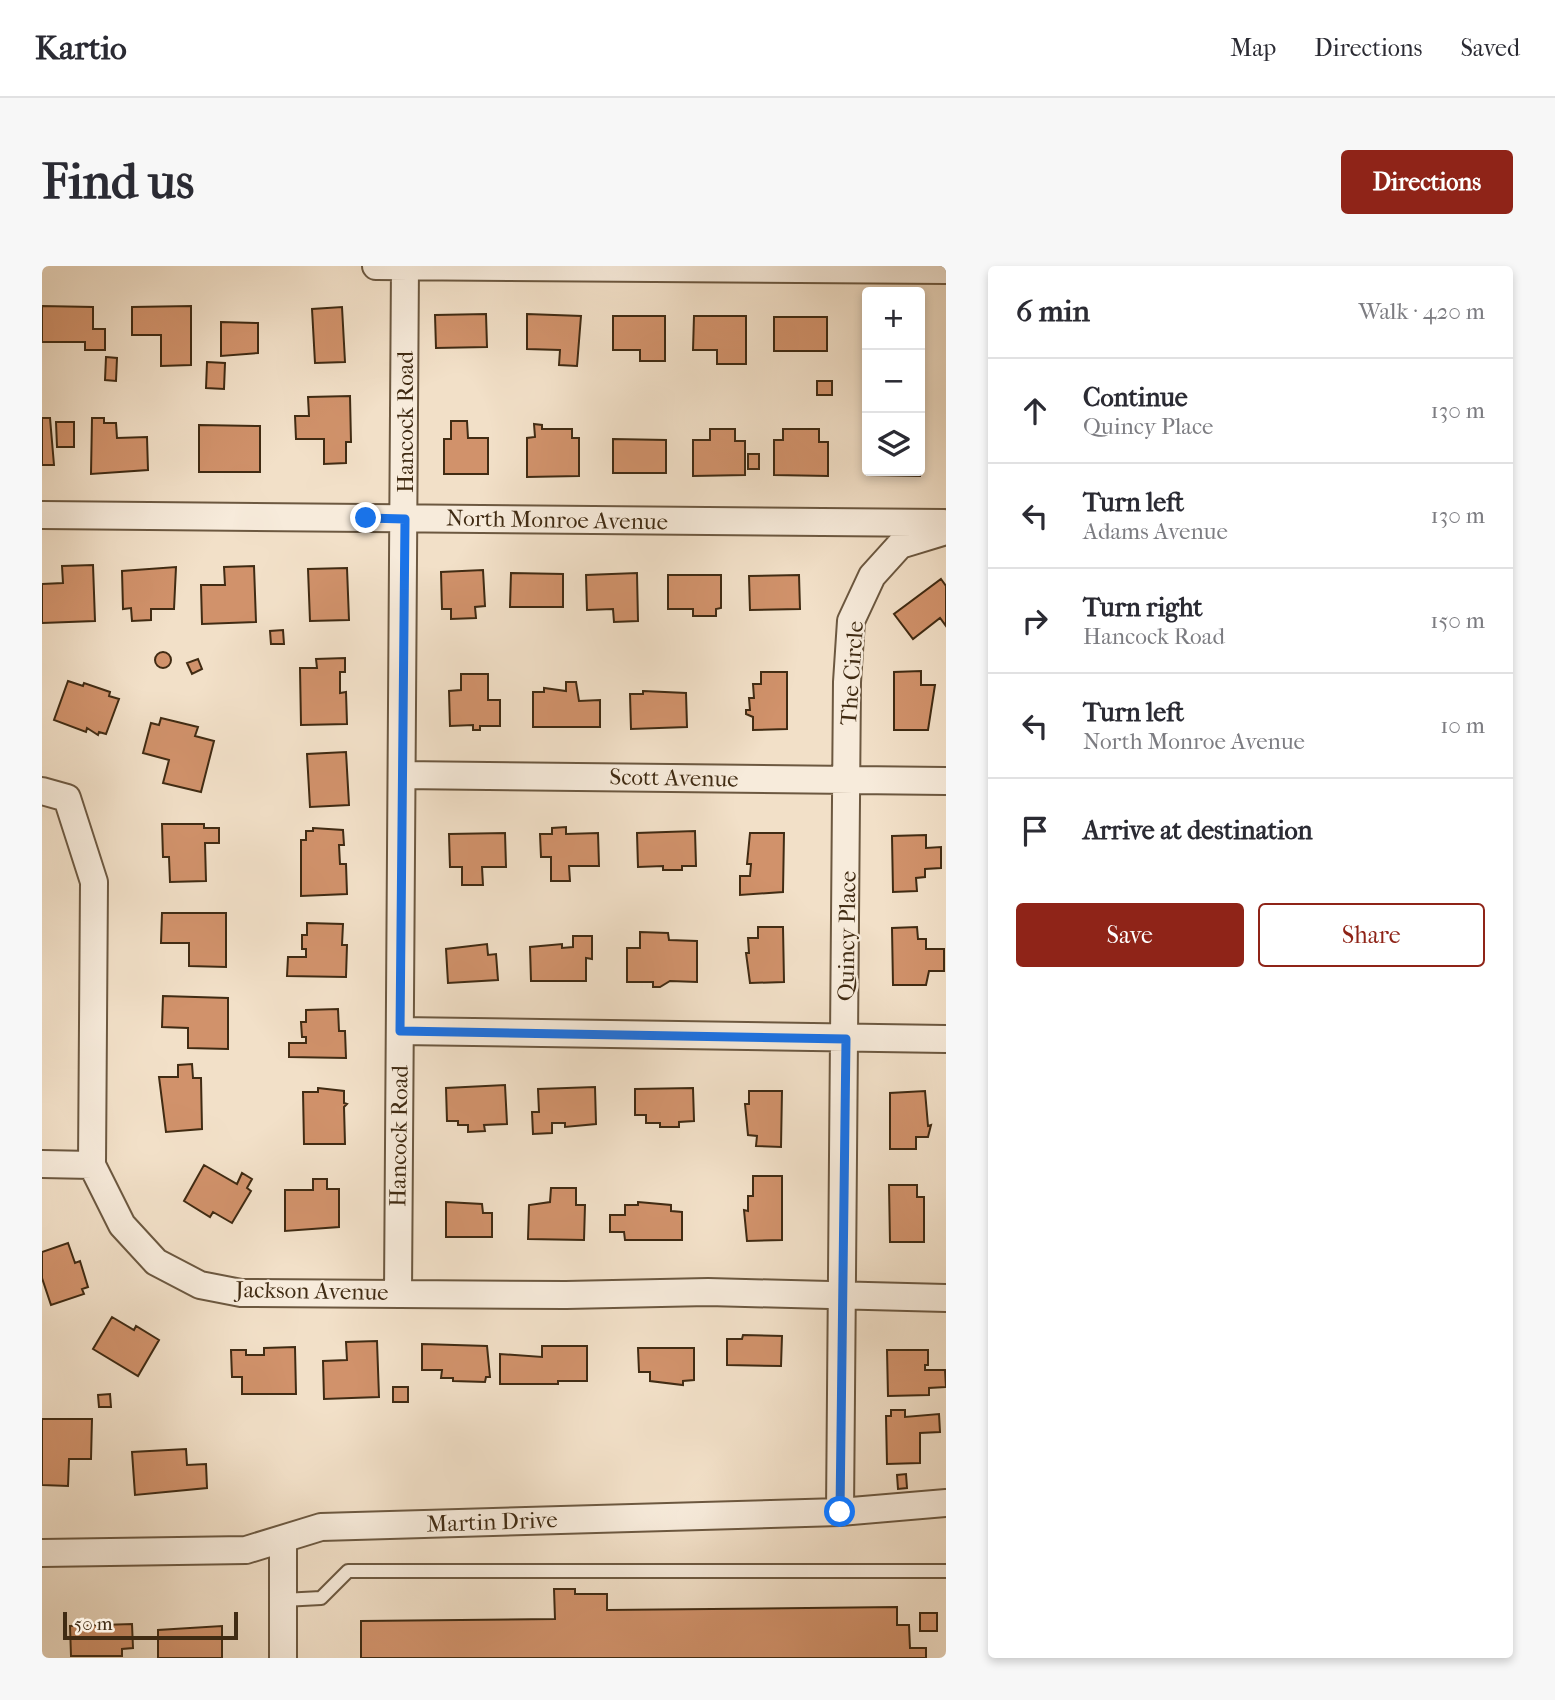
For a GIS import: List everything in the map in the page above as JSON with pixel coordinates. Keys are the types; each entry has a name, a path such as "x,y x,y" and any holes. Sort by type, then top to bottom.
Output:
{"street":[{"path":"376,266 946,270"},
{"name":"Hancock Road","path":"398,1293 405,519 404,266"},
{"name":"North Monroe Avenue","path":"42,515 946,523"},
{"name":"The Circle","path":"849,779 847,682 851,621 872,576 900,545 946,531"},
{"name":"Scott Avenue","path":"402,775 946,781"},
{"name":"Quincy Place","path":"840,1512 849,779"},
{"name":"Jackson Avenue","path":"42,791 67,798 94,882 92,1165 122,1225 156,1262 200,1285 241,1293 566,1295 708,1292 946,1298"},
{"path":"400,1031 946,1039"},
{"path":"42,1164 92,1165"},
{"name":"Martin Drive","path":"42,1553 246,1550 321,1527 840,1512 946,1503"},
{"path":"283,1540 283,1658"}],"lane":[{"path":"283,1600 321,1598 348,1571 946,1571"}],"building":[{"path":"42,306 93,307 93,329 105,329 105,350 85,350 85,342 42,342"},
{"path":"191,306 191,365 161,366 161,335 132,335 132,307"},
{"path":"342,307 345,362 315,363 312,309"},
{"path":"486,314 487,347 436,348 435,315"},
{"path":"527,314 581,316 577,366 559,365 560,350 527,349"},
{"path":"613,316 665,316 665,361 640,361 640,350 613,350"},
{"path":"694,316 746,316 746,364 717,364 717,350 693,350"},
{"path":"774,317 827,317 827,351 774,351"},
{"path":"221,322 258,323 258,353 221,356"},
{"path":"106,357 117,358 116,381 105,380"},
{"path":"207,362 225,363 224,389 206,388"},
{"path":"817,381 832,381 832,395 817,395"},
{"path":"350,396 351,442 346,442 346,463 324,464 324,439 296,439 295,416 309,416 308,397"},
{"path":"42,418 50,418 54,465 42,465"},
{"path":"92,418 104,418 104,423 116,423 117,438 147,437 148,470 91,474"},
{"path":"451,421 467,421 468,438 488,438 488,474 444,474 444,439 451,439"},
{"path":"56,422 74,422 74,447 57,447"},
{"path":"534,424 542,425 542,429 572,429 572,438 579,438 579,476 527,477 527,438 535,437"},
{"path":"199,425 260,426 260,472 199,472"},
{"path":"710,429 735,429 735,441 745,441 745,475 693,476 693,440 710,440"},
{"path":"783,429 819,429 819,442 828,442 828,476 774,475 774,440 783,440"},
{"path":"613,439 666,440 666,473 613,473"},
{"path":"748,454 759,454 759,469 748,469"},
{"path":"93,565 95,621 42,623 42,584 63,583 62,566"},
{"path":"254,566 256,622 202,624 201,585 225,585 224,567"},
{"path":"176,567 174,609 151,609 151,620 132,621 131,608 123,609 122,571"},
{"path":"347,568 349,620 310,621 308,569"},
{"path":"483,570 485,606 475,607 476,618 451,619 451,609 442,609 441,572"},
{"path":"511,573 563,574 563,607 510,607"},
{"path":"637,573 638,621 614,622 613,609 587,610 586,575"},
{"path":"668,575 721,575 721,608 716,609 716,616 693,616 693,609 668,609"},
{"path":"799,575 800,609 750,610 749,576"},
{"path":"941,579 946,586 946,626 940,618 913,639 894,614"},
{"path":"283,630 284,644 271,644 270,631"},
{"path":"160,652 166,652 171,660 169,666 160,668 155,663 155,657"},
{"path":"345,658 345,672 340,672 340,693 346,692 347,724 301,725 300,668 317,668 316,659"},
{"path":"198,659 202,669 192,674 187,663"},
{"path":"921,671 921,685 935,685 928,730 894,730 894,672"},
{"path":"761,672 787,672 787,729 753,730 753,717 746,714 746,710 750,710 749,698 754,698 753,684 761,684"},
{"path":"461,674 488,674 488,700 500,700 500,726 480,726 480,730 473,730 473,725 450,726 449,691 461,690"},
{"path":"68,681 83,686 84,683 110,692 109,696 119,699 106,734 99,732 98,735 87,728 86,732 54,720"},
{"path":"566,682 576,682 579,701 600,700 600,727 533,727 533,692 544,692 544,688 566,691"},
{"path":"643,691 686,693 687,727 631,729 630,694 643,694"},
{"path":"161,718 198,727 195,736 214,741 201,792 163,783 169,760 143,753 151,723 159,725"},
{"path":"346,752 349,805 310,807 307,754"},
{"path":"162,824 204,824 204,828 219,828 219,843 205,843 206,881 170,882 169,857 163,857"},
{"path":"566,827 566,834 598,833 599,866 569,866 570,881 551,881 551,857 541,857 540,834 552,834 552,828"},
{"path":"313,828 343,830 344,845 339,845 340,864 346,864 347,894 301,896 301,840 306,840 306,831 313,831"},
{"path":"695,831 696,866 682,866 682,870 663,870 663,866 638,867 637,833"},
{"path":"505,833 506,867 482,867 483,885 462,885 462,867 450,867 449,834"},
{"path":"750,833 784,833 783,892 740,895 740,876 750,876 751,864 747,864"},
{"path":"926,835 926,848 941,847 941,868 925,869 925,877 916,878 917,891 893,892 892,836"},
{"path":"162,913 226,913 226,967 189,966 189,943 161,943"},
{"path":"307,923 343,924 342,945 347,945 346,977 287,976 288,957 306,957 306,949 302,949 302,935 307,935"},
{"path":"758,927 783,927 784,982 750,983 746,953 749,953 748,938 758,938"},
{"path":"917,927 918,939 926,939 926,949 944,949 944,971 929,971 926,985 893,985 892,928"},
{"path":"640,932 668,933 669,940 697,941 697,982 670,981 660,987 653,987 653,982 627,982 627,948 640,948"},
{"path":"573,936 592,936 592,959 586,958 586,981 531,981 530,947 562,944 562,948 573,947"},
{"path":"487,944 488,955 496,954 498,980 448,983 446,949"},
{"path":"163,996 228,998 228,1049 188,1048 188,1028 162,1027"},
{"path":"338,1009 339,1031 345,1031 346,1058 289,1057 289,1043 306,1043 306,1037 302,1037 301,1022 306,1022 306,1010"},
{"path":"192,1064 193,1078 201,1078 202,1129 166,1132 159,1077 178,1077 178,1065"},
{"path":"505,1085 507,1124 484,1125 485,1131 468,1132 468,1125 447,1121 446,1088"},
{"path":"595,1087 596,1124 565,1127 565,1123 552,1123 552,1133 533,1134 532,1112 539,1112 538,1089"},
{"path":"318,1088 344,1091 344,1103 347,1104 344,1107 345,1144 304,1144 303,1092 318,1092"},
{"path":"693,1088 694,1121 679,1122 679,1127 660,1127 660,1123 646,1123 646,1115 635,1115 635,1089"},
{"path":"749,1091 782,1091 781,1147 756,1146 757,1136 748,1135 745,1104 749,1104"},
{"path":"925,1091 928,1126 931,1125 928,1137 916,1137 916,1149 890,1149 890,1093"},
{"path":"204,1165 237,1184 242,1173 252,1179 247,1188 251,1191 232,1223 213,1212 210,1217 184,1201"},
{"path":"753,1176 782,1176 782,1240 747,1241 744,1210 748,1211 748,1196 753,1196"},
{"path":"313,1179 327,1179 327,1189 339,1189 339,1227 285,1231 285,1190 313,1190"},
{"path":"889,1185 917,1185 917,1197 924,1197 924,1242 890,1242"},
{"path":"551,1188 576,1188 576,1205 585,1205 584,1240 528,1239 529,1205 550,1202"},
{"path":"446,1202 482,1204 483,1213 492,1213 492,1237 446,1237"},
{"path":"638,1202 671,1205 671,1211 682,1212 682,1240 625,1240 624,1232 610,1232 610,1215 625,1215 625,1205 638,1205"},
{"path":"68,1243 75,1263 80,1261 88,1287 82,1289 84,1294 51,1305 42,1278 42,1252"},
{"path":"112,1317 134,1330 136,1326 159,1340 138,1376 93,1349"},
{"path":"743,1335 782,1336 781,1366 727,1365 727,1339 742,1339"},
{"path":"377,1341 379,1397 324,1399 323,1361 347,1360 346,1342"},
{"path":"422,1344 487,1346 490,1377 486,1377 485,1382 453,1381 453,1378 441,1378 442,1370 422,1370"},
{"path":"542,1346 587,1346 587,1381 500,1384 500,1354 542,1357"},
{"path":"295,1347 296,1394 242,1394 242,1377 232,1377 231,1350 246,1350 246,1355 264,1355 264,1348"},
{"path":"638,1348 694,1348 694,1380 683,1381 683,1385 650,1381 650,1372 639,1372"},
{"path":"887,1350 928,1350 928,1365 925,1365 925,1370 945,1370 946,1387 929,1388 929,1395 888,1396"},
{"path":"393,1387 408,1387 408,1402 393,1402"},
{"path":"110,1394 111,1407 99,1407 98,1395"},
{"path":"891,1410 905,1410 905,1417 939,1414 940,1432 920,1433 920,1463 887,1464 886,1416 891,1416"},
{"path":"42,1419 92,1419 91,1459 69,1459 68,1486 42,1485"},
{"path":"186,1449 187,1465 206,1464 207,1488 135,1495 132,1452"},
{"path":"906,1474 907,1488 898,1489 897,1475"},
{"path":"554,1589 575,1589 575,1594 607,1594 607,1610 897,1607 897,1625 909,1625 910,1648 926,1648 926,1658 361,1658 361,1621 555,1619"},
{"path":"920,1613 937,1613 937,1631 920,1631"},
{"path":"132,1624 133,1648 122,1649 122,1656 71,1656 70,1626"},
{"path":"222,1626 222,1658 158,1658 158,1630"}],"route":[{"path":"366,518 405,519 400,1031 846,1039 840,1512"}]}
